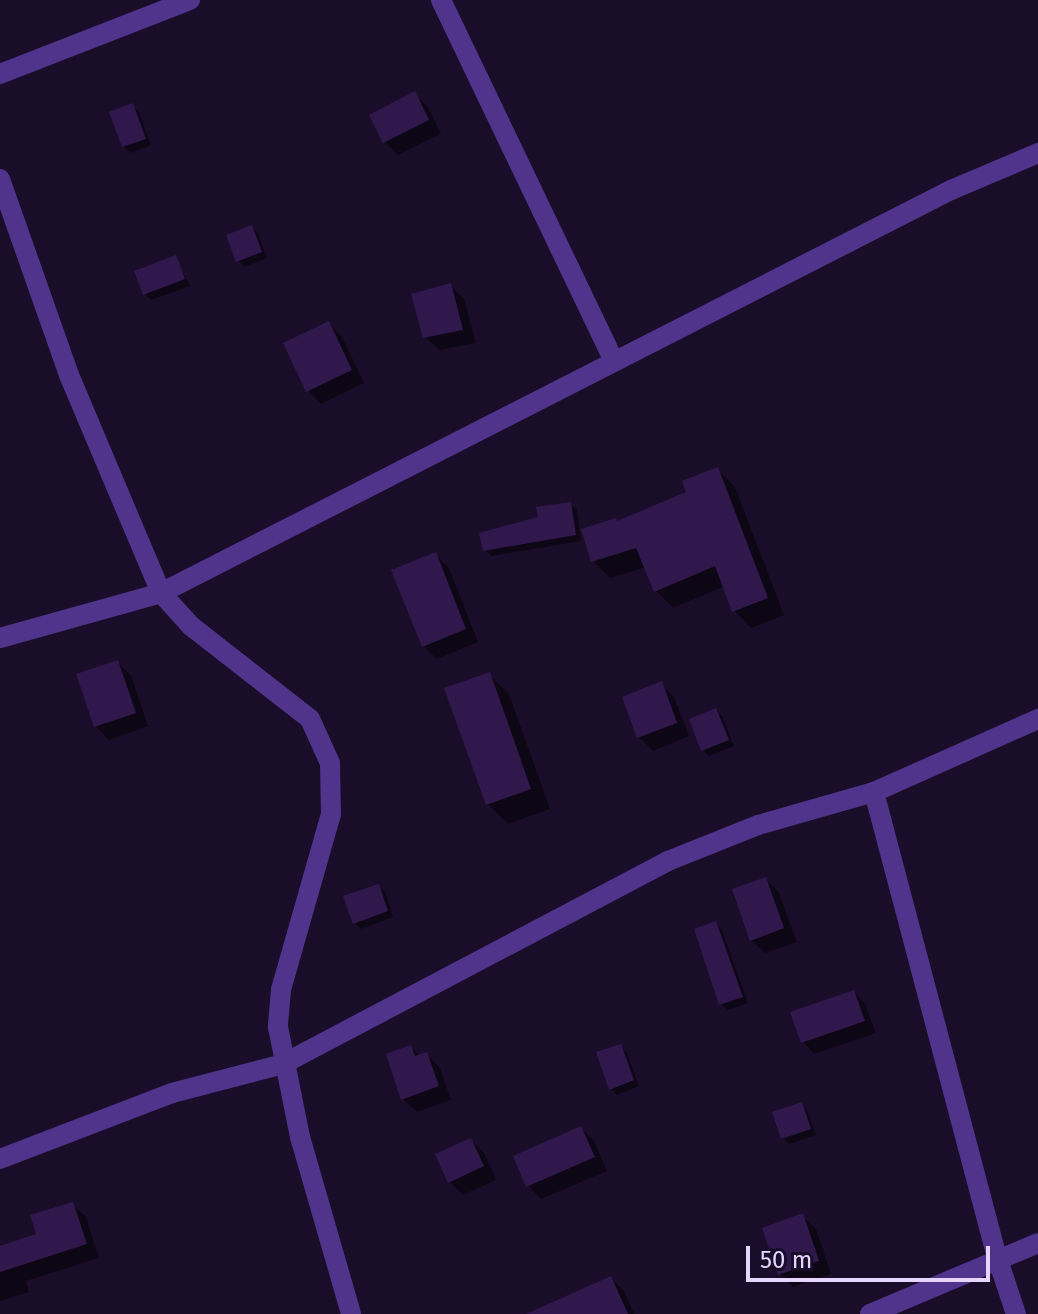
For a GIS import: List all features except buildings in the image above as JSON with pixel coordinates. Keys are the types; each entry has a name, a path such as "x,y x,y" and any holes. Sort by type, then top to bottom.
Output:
{"street":[{"path":"0,74 190,0"},
{"path":"441,0 614,361"},
{"path":"0,638 161,593 951,190 1038,153"},
{"path":"0,179 69,375 161,593 191,626 310,719 330,763 331,814 281,990 278,1027 283,1064 326,1237 351,1314"},
{"path":"0,1159 172,1093 283,1064 668,861 758,825 874,792 1038,719"},
{"path":"874,792 998,1260 1016,1314"},
{"path":"870,1314 1038,1243"}]}
